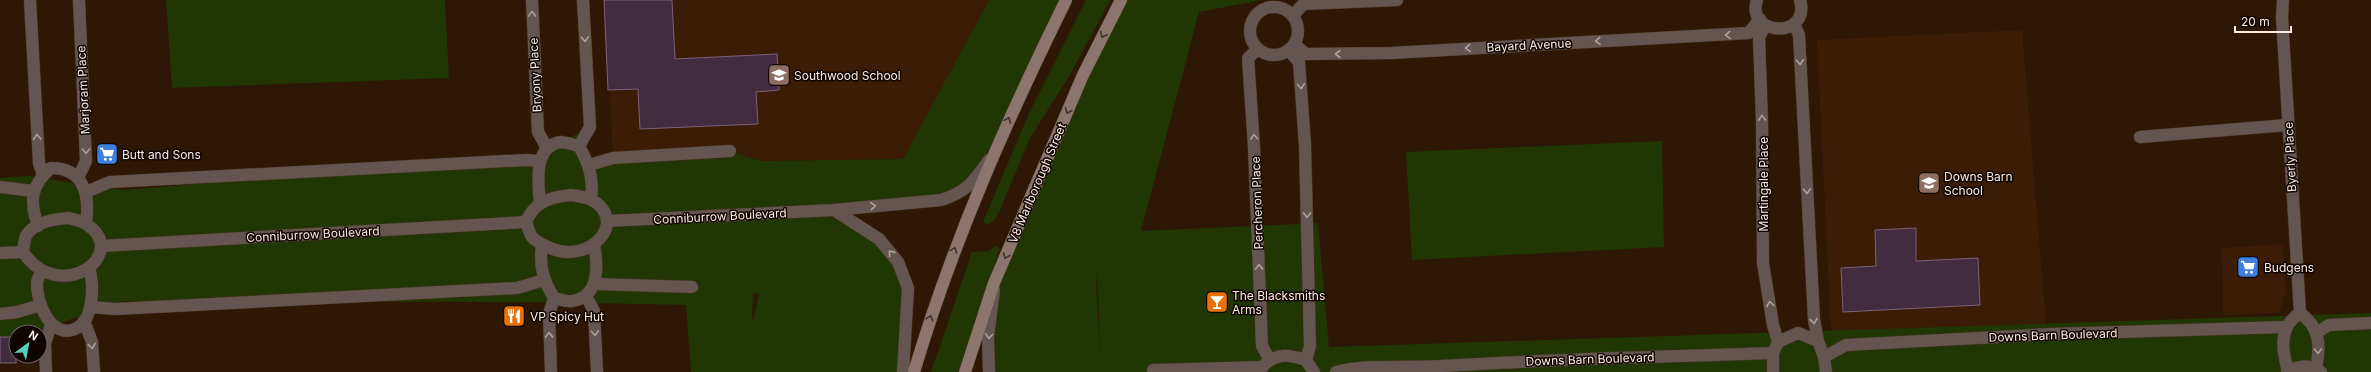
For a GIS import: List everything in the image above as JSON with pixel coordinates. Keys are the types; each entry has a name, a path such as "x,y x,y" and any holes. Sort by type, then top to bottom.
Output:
{"main road":[{"path":"914,372 940,286 992,155 1066,0"},
{"name":"V8 Marlborough Street","path":"966,368 991,300 994,283 1084,75 1121,0"}],"street":[{"path":"30,0 39,164 43,175"},
{"name":"Marjoram Place","path":"78,178 86,161 79,0"},
{"name":"Bryony Place","path":"532,0 538,132 547,148"},
{"path":"579,146 590,127 583,0"},
{"path":"1293,16 1303,4 1397,0"},
{"path":"1757,0 1756,12 1762,22 1782,30 1794,24 1801,12 1800,0"},
{"name":"Byerly Place","path":"2283,0 2288,125 2300,313"},
{"path":"1274,7 1285,10 1293,16 1297,24 1298,34 1292,48 1272,56 1258,49 1253,43 1250,33 1252,22 1256,15 1262,10 1274,7"},
{"name":"Bayard Avenue","path":"1292,48 1306,54 1391,53 1529,44 1674,38 1749,33 1762,22"},
{"name":"Martingale Place","path":"1762,22 1758,38 1762,122 1763,263 1773,325 1778,342"},
{"path":"1794,24 1799,35 1814,319 1826,372"},
{"path":"1292,48 1299,62 1305,145 1310,346 1306,360"},
{"name":"Percheron Place","path":"1258,49 1248,58 1254,147 1262,346 1265,366"},
{"path":"2140,136 2288,125"},
{"path":"540,203 539,161 547,148 561,142 579,146 589,165 592,188 591,200"},
{"path":"589,165 613,158 730,151"},
{"name":"Conniburrow Boulevard","path":"607,221 834,210 941,200 957,195 971,184 992,155"},
{"path":"86,192 110,182 539,161"},
{"path":"38,226 33,213 33,191 43,175 51,168 64,168 76,174 86,192 86,223"},
{"path":"0,187 33,191"},
{"path":"571,195 591,200 602,209 607,221 604,234 594,245 580,252 560,252 542,245 532,237 526,222 530,211 540,203 554,196 571,195"},
{"path":"834,210 879,239 898,262 908,288 906,346 903,372"},
{"path":"68,218 86,223 96,234 101,246 99,257 89,267 73,275 58,276 41,270 30,262 23,252 26,236 38,226 53,219 68,218"},
{"name":"Conniburrow Boulevard","path":"101,246 526,222"},
{"path":"542,245 540,261 544,280 554,298 549,314 551,372"},
{"path":"554,298 572,302 586,296 595,284 597,260 594,245"},
{"path":"0,253 23,252"},
{"path":"41,270 37,283 41,305 52,325 64,330 73,330 84,321 91,307 92,281 89,267"},
{"path":"91,307 123,309 452,292 517,288 544,280"},
{"path":"595,284 692,287"},
{"path":"586,296 594,311 597,372"},
{"path":"990,372 988,337 991,300"},
{"path":"0,314 17,312 41,305"},
{"path":"2300,313 2311,321 2316,332 2319,355 2318,370 2302,365 2288,372 2283,343 2285,327 2291,319 2300,313"},
{"path":"84,321 92,342 94,372"},
{"path":"2316,332 2329,325 2371,323"},
{"path":"46,372 45,343 52,325"},
{"name":"Downs Barn Boulevard","path":"1824,358 1846,345 2052,334 2285,327"},
{"path":"1772,372 1773,354 1778,342 1798,333 1818,341"},
{"path":"1152,370 1265,366 1288,354 1306,360 1314,372"},
{"name":"Downs Barn Boulevard","path":"1336,372 1347,369 1407,368 1544,360 1773,354"}],"shaded area":[{"name":"Southwood School","path":"606,0 989,0 904,159 761,161 730,151 613,158"},
{"name":"Downs Barn School","path":"2022,30 2046,325 1831,332 1817,40"},
{"path":"2283,244 2286,292 2279,313 2223,315 2222,248"}],"green space":[{"path":"166,0 445,0 449,78 172,88"},
{"path":"989,0 1066,0 992,155 957,195 834,210 879,239 908,288 903,372 691,372 686,305 543,302 124,301 48,327 48,324 8,324 8,336 0,337 0,178 28,176 122,190 531,158 590,127 579,146 589,165 730,151 761,161 903,159","holes":["753,293 759,294 752,324"]},
{"path":"1086,0 1110,0 1070,75 1030,138 1000,210 994,220 988,225 983,222 1030,111"},
{"path":"1121,0 1262,0 1199,12 1141,231 1318,223 1329,347 2371,313 2371,372 991,372 994,283","holes":["1097,272 1101,361 1096,285"]},
{"path":"1662,141 1664,247 1412,260 1406,152"},
{"path":"995,246 1000,248 958,372 931,372 972,252 989,251"}],"building":[{"path":"604,0 672,0 675,59 777,54 779,90 756,92 758,124 640,129 638,89 608,90"},
{"path":"1916,228 1916,261 1978,258 1980,305 1843,312 1841,268 1876,266 1875,230"},
{"path":"0,337 8,337 8,363 0,363"}],"place":[{"name":"Southwood School","path":"779,75"},
{"name":"Butt and Sons","path":"107,154"},
{"name":"Downs Barn School","path":"1929,183"},
{"name":"Budgens","path":"2248,267"},
{"name":"The Blacksmiths Arms","path":"1217,302"},
{"name":"VP Spicy Hut","path":"514,316"}]}
